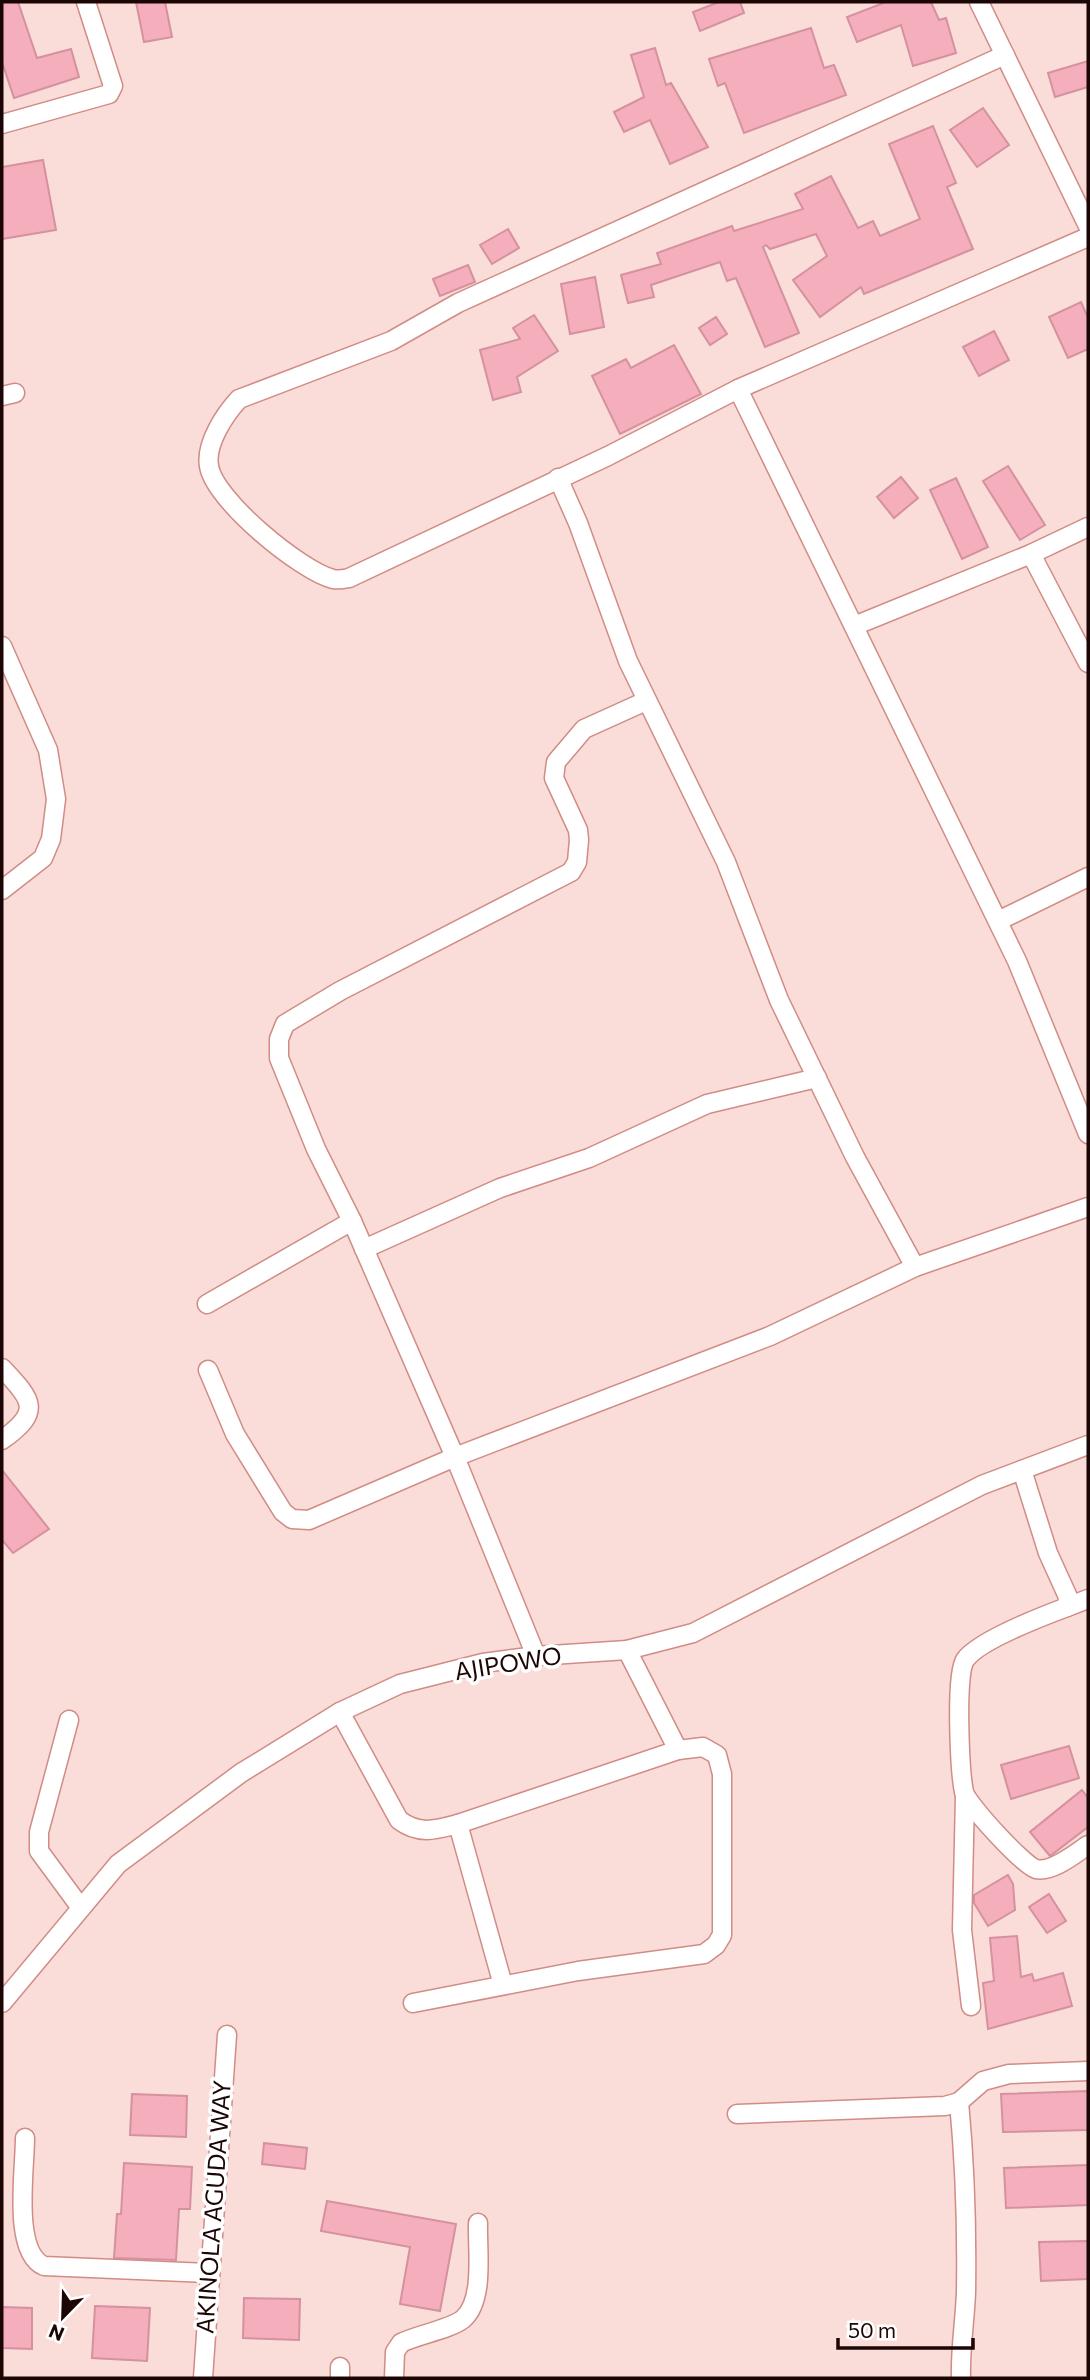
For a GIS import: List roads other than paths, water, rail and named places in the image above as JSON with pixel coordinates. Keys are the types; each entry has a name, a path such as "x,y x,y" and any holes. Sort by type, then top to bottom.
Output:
{"street":[{"path":"2,124 109,94 113,86 86,2"},
{"path":"979,2 1088,226"},
{"path":"1005,55 458,303 391,341 239,399 229,410 212,444 209,467 219,487 236,507 278,548 335,580 349,578 738,389 1088,237"},
{"path":"738,389 998,922 1088,1134"},
{"path":"558,478 646,701 726,862 755,943 855,1157 915,1266"},
{"path":"854,626 1031,554 1088,527"},
{"path":"1031,554 1088,663"},
{"path":"2,646 48,750 56,799 51,839 43,858 2,890"},
{"path":"536,1656 455,1457 352,1221 316,1149 279,1058 279,1039 285,1024 456,928 571,872 577,862 578,830 554,778 556,762 584,729 646,701"},
{"path":"998,922 1088,877"},
{"path":"364,1249 500,1188 589,1158 707,1104 817,1078"},
{"path":"208,1370 235,1434 283,1512 292,1519 309,1520 455,1457 770,1336 915,1266 1088,1206"},
{"path":"208,1304 352,1221"},
{"path":"2,1368 27,1394 30,1403 29,1416 2,1440"},
{"name":"AJIPOWO","path":"2,2003 118,1864 242,1773 340,1712 400,1684 483,1664 536,1656 627,1650 693,1633 982,1485 1088,1445"},
{"path":"1022,1469 1048,1553 1068,1597 1067,1607"},
{"path":"971,2006 962,1930 965,1795 960,1726 962,1663 974,1649 1088,1599"},
{"path":"627,1650 678,1750"},
{"path":"340,1712 398,1821 410,1829 427,1832 678,1750 703,1748 717,1755 722,1774 722,1935 716,1945 704,1954 578,1971 413,2003"},
{"path":"69,1720 39,1832 39,1851 81,1908"},
{"path":"965,1795 1021,1860 1036,1869 1047,1869 1088,1845"},
{"path":"458,1824 503,1985"},
{"name":"AKINOLA AGUDA WAY","path":"203,2378 208,2273 227,2035"},
{"path":"737,2114 946,2106 959,2102 983,2081 1009,2074 1088,2071"},
{"path":"959,2102 965,2231 961,2378"},
{"path":"25,2138 23,2226 29,2252 35,2262 44,2266 208,2273"},
{"path":"394,2378 394,2352 401,2343 461,2321 471,2309 476,2294 478,2223"}]}
